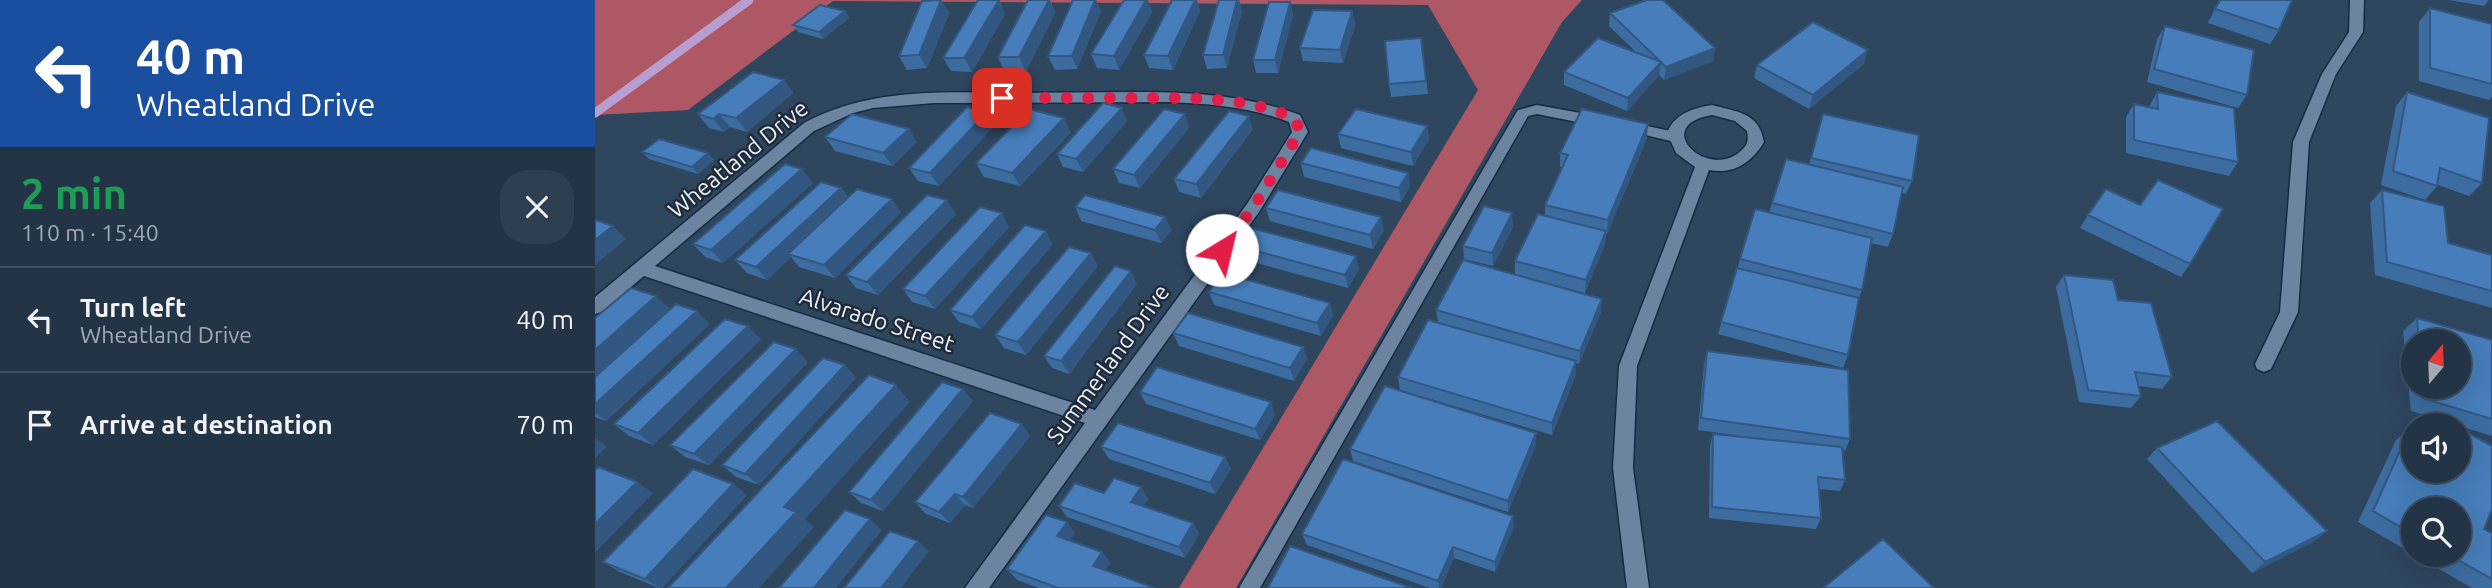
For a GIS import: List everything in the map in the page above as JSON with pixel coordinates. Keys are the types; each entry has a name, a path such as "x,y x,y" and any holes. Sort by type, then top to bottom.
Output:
{"street":[{"path":"2264,364 2289,312 2301,142 2329,74 2356,32 2357,0"},
{"name":"Wheatland Drive","path":"595,307 809,127 840,111 872,103 924,99 1183,98 1236,103 1281,112 1295,119 1300,132"},
{"path":"1697,111 1728,112 1742,118 1752,127 1757,137 1756,148 1749,157 1728,165 1703,163 1689,157 1679,147 1675,137 1677,126 1685,117 1697,111"},
{"name":"Summerland Drive","path":"976,588 1253,208 1300,132"},
{"path":"1638,588 1623,468 1628,366 1703,163"},
{"name":"Alvarado Street","path":"641,268 1097,419"}],"lane":[{"path":"1249,588 1523,113 1537,108 1675,137"}],"shaded area":[{"path":"595,0 1582,0 1562,22 1236,588 1179,588 1478,90 1428,5 833,1 688,110 595,115"}],"building":[{"path":"941,0 919,55 899,56 922,1"},
{"path":"978,0 999,0 964,58 943,58"},
{"path":"1028,0 1049,0 1019,57 998,57"},
{"path":"1073,0 1095,0 1072,56 1048,56"},
{"path":"1124,0 1146,0 1114,56 1091,54"},
{"path":"1172,0 1195,0 1168,56 1144,55"},
{"path":"1219,0 1237,0 1223,55 1203,55"},
{"path":"1647,0 1663,0 1715,48 1666,67 1610,13"},
{"path":"2220,0 2292,0 2279,30 2215,9"},
{"path":"1269,2 1290,2 1275,60 1253,60"},
{"path":"820,5 845,11 819,32 793,25"},
{"path":"2430,8 2492,24 2492,84 2430,68"},
{"path":"1313,10 1352,11 1340,50 1300,48"},
{"path":"1813,22 1868,50 1813,95 1757,65"},
{"path":"2165,26 2254,50 2247,95 2154,69"},
{"path":"1421,38 1426,81 1389,84 1385,41"},
{"path":"1598,38 1661,62 1628,98 1564,72"},
{"path":"753,72 784,80 736,118 719,114 713,119 698,114"},
{"path":"2157,92 2234,108 2238,162 2134,140 2134,104 2158,109"},
{"path":"2407,92 2489,118 2482,183 2440,168 2437,186 2393,171"},
{"path":"1103,103 1122,108 1076,159 1057,154"},
{"path":"967,107 987,112 930,173 909,168"},
{"path":"1029,109 1064,118 1012,173 976,163"},
{"path":"1164,109 1185,114 1134,175 1113,169"},
{"path":"1356,109 1427,126 1411,152 1338,134"},
{"path":"1582,109 1648,124 1608,220 1545,205 1568,155 1560,153"},
{"path":"1229,111 1249,116 1196,184 1174,179"},
{"path":"852,114 909,129 883,153 825,137"},
{"path":"1823,114 1919,135 1912,181 1811,158"},
{"path":"659,139 708,153 692,167 642,152"},
{"path":"1311,148 1408,173 1399,188 1301,163"},
{"path":"1786,159 1903,187 1893,234 1772,203"},
{"path":"785,164 802,169 711,250 693,244"},
{"path":"2158,180 2223,209 2190,264 2088,215 2106,189 2140,205"},
{"path":"821,182 841,188 756,267 735,260"},
{"path":"857,189 892,199 824,265 788,254"},
{"path":"1278,190 1381,217 1370,235 1266,208"},
{"path":"2382,190 2444,206 2448,243 2492,255 2492,291 2387,262"},
{"path":"927,195 947,200 867,282 846,275"},
{"path":"1085,195 1165,217 1155,230 1075,207"},
{"path":"1484,206 1512,213 1492,253 1463,246"},
{"path":"980,207 1002,213 925,296 903,289"},
{"path":"1755,209 1872,238 1862,290 1740,259"},
{"path":"1538,214 1606,231 1586,280 1515,261"},
{"path":"595,220 613,226 595,240"},
{"path":"1025,225 1046,231 972,317 950,310"},
{"path":"1251,228 1356,256 1345,275 1238,246"},
{"path":"1069,247 1091,253 1018,342 995,335"},
{"path":"1463,260 1602,299 1580,351 1436,310"},
{"path":"1115,266 1131,271 1061,361 1044,356"},
{"path":"1737,268 1859,298 1848,355 1721,322"},
{"path":"1223,273 1330,303 1317,323 1209,292"},
{"path":"2064,275 2113,280 2118,300 2151,303 2172,377 2135,372 2141,396 2088,390"},
{"path":"631,288 656,296 595,350 595,318"},
{"path":"676,304 697,311 595,404 595,377"},
{"path":"1188,313 1303,347 1290,368 1173,333"},
{"path":"2417,318 2454,329 2418,329"},
{"path":"725,319 748,326 638,433 614,424"},
{"path":"1428,320 1576,361 1552,423 1398,377"},
{"path":"2471,334 2492,340 2492,419 2425,399 2471,399"},
{"path":"774,342 796,349 694,454 670,445"},
{"path":"1707,351 1848,370 1850,439 1701,418"},
{"path":"823,358 845,365 745,474 722,465"},
{"path":"1157,367 1271,402 1255,429 1140,392"},
{"path":"869,375 896,385 784,507 796,512 726,588 668,588"},
{"path":"942,382 963,389 871,500 849,492"},
{"path":"1385,386 1536,433 1508,501 1350,449"},
{"path":"990,413 1022,424 963,497 955,494 939,512 915,502"},
{"path":"2217,421 2327,531 2265,562 2157,448"},
{"path":"1118,423 1225,457 1210,483 1101,447"},
{"path":"1713,434 1842,447 1845,480 1818,477 1821,518 1712,507"},
{"path":"2471,435 2492,446 2492,509 2484,529 2492,533 2492,579 2470,567 2471,497 2401,497 2401,527 2373,511 2401,448 2401,483 2471,483"},
{"path":"1343,459 1513,516 1495,562 1453,547 1438,581 1302,534"},
{"path":"598,467 637,482 595,524 595,470"},
{"path":"693,469 733,484 645,579 603,562"},
{"path":"1114,478 1141,487 1131,502 1193,523 1179,547 1059,506 1075,483 1104,493"},
{"path":"845,510 870,519 814,588 779,588"},
{"path":"1046,515 1067,522 1057,536 1102,552 1093,566 1155,588 1058,588 1007,569"},
{"path":"890,531 918,541 881,588 844,588"},
{"path":"1883,539 1934,588 1823,588"},
{"path":"1290,546 1412,588 1268,588"}],"waterway":[{"path":"595,113 749,0"}],"route":[{"path":"1002,98 1183,98 1258,107 1281,112 1295,119 1300,132 1253,208 1222,250"}]}
